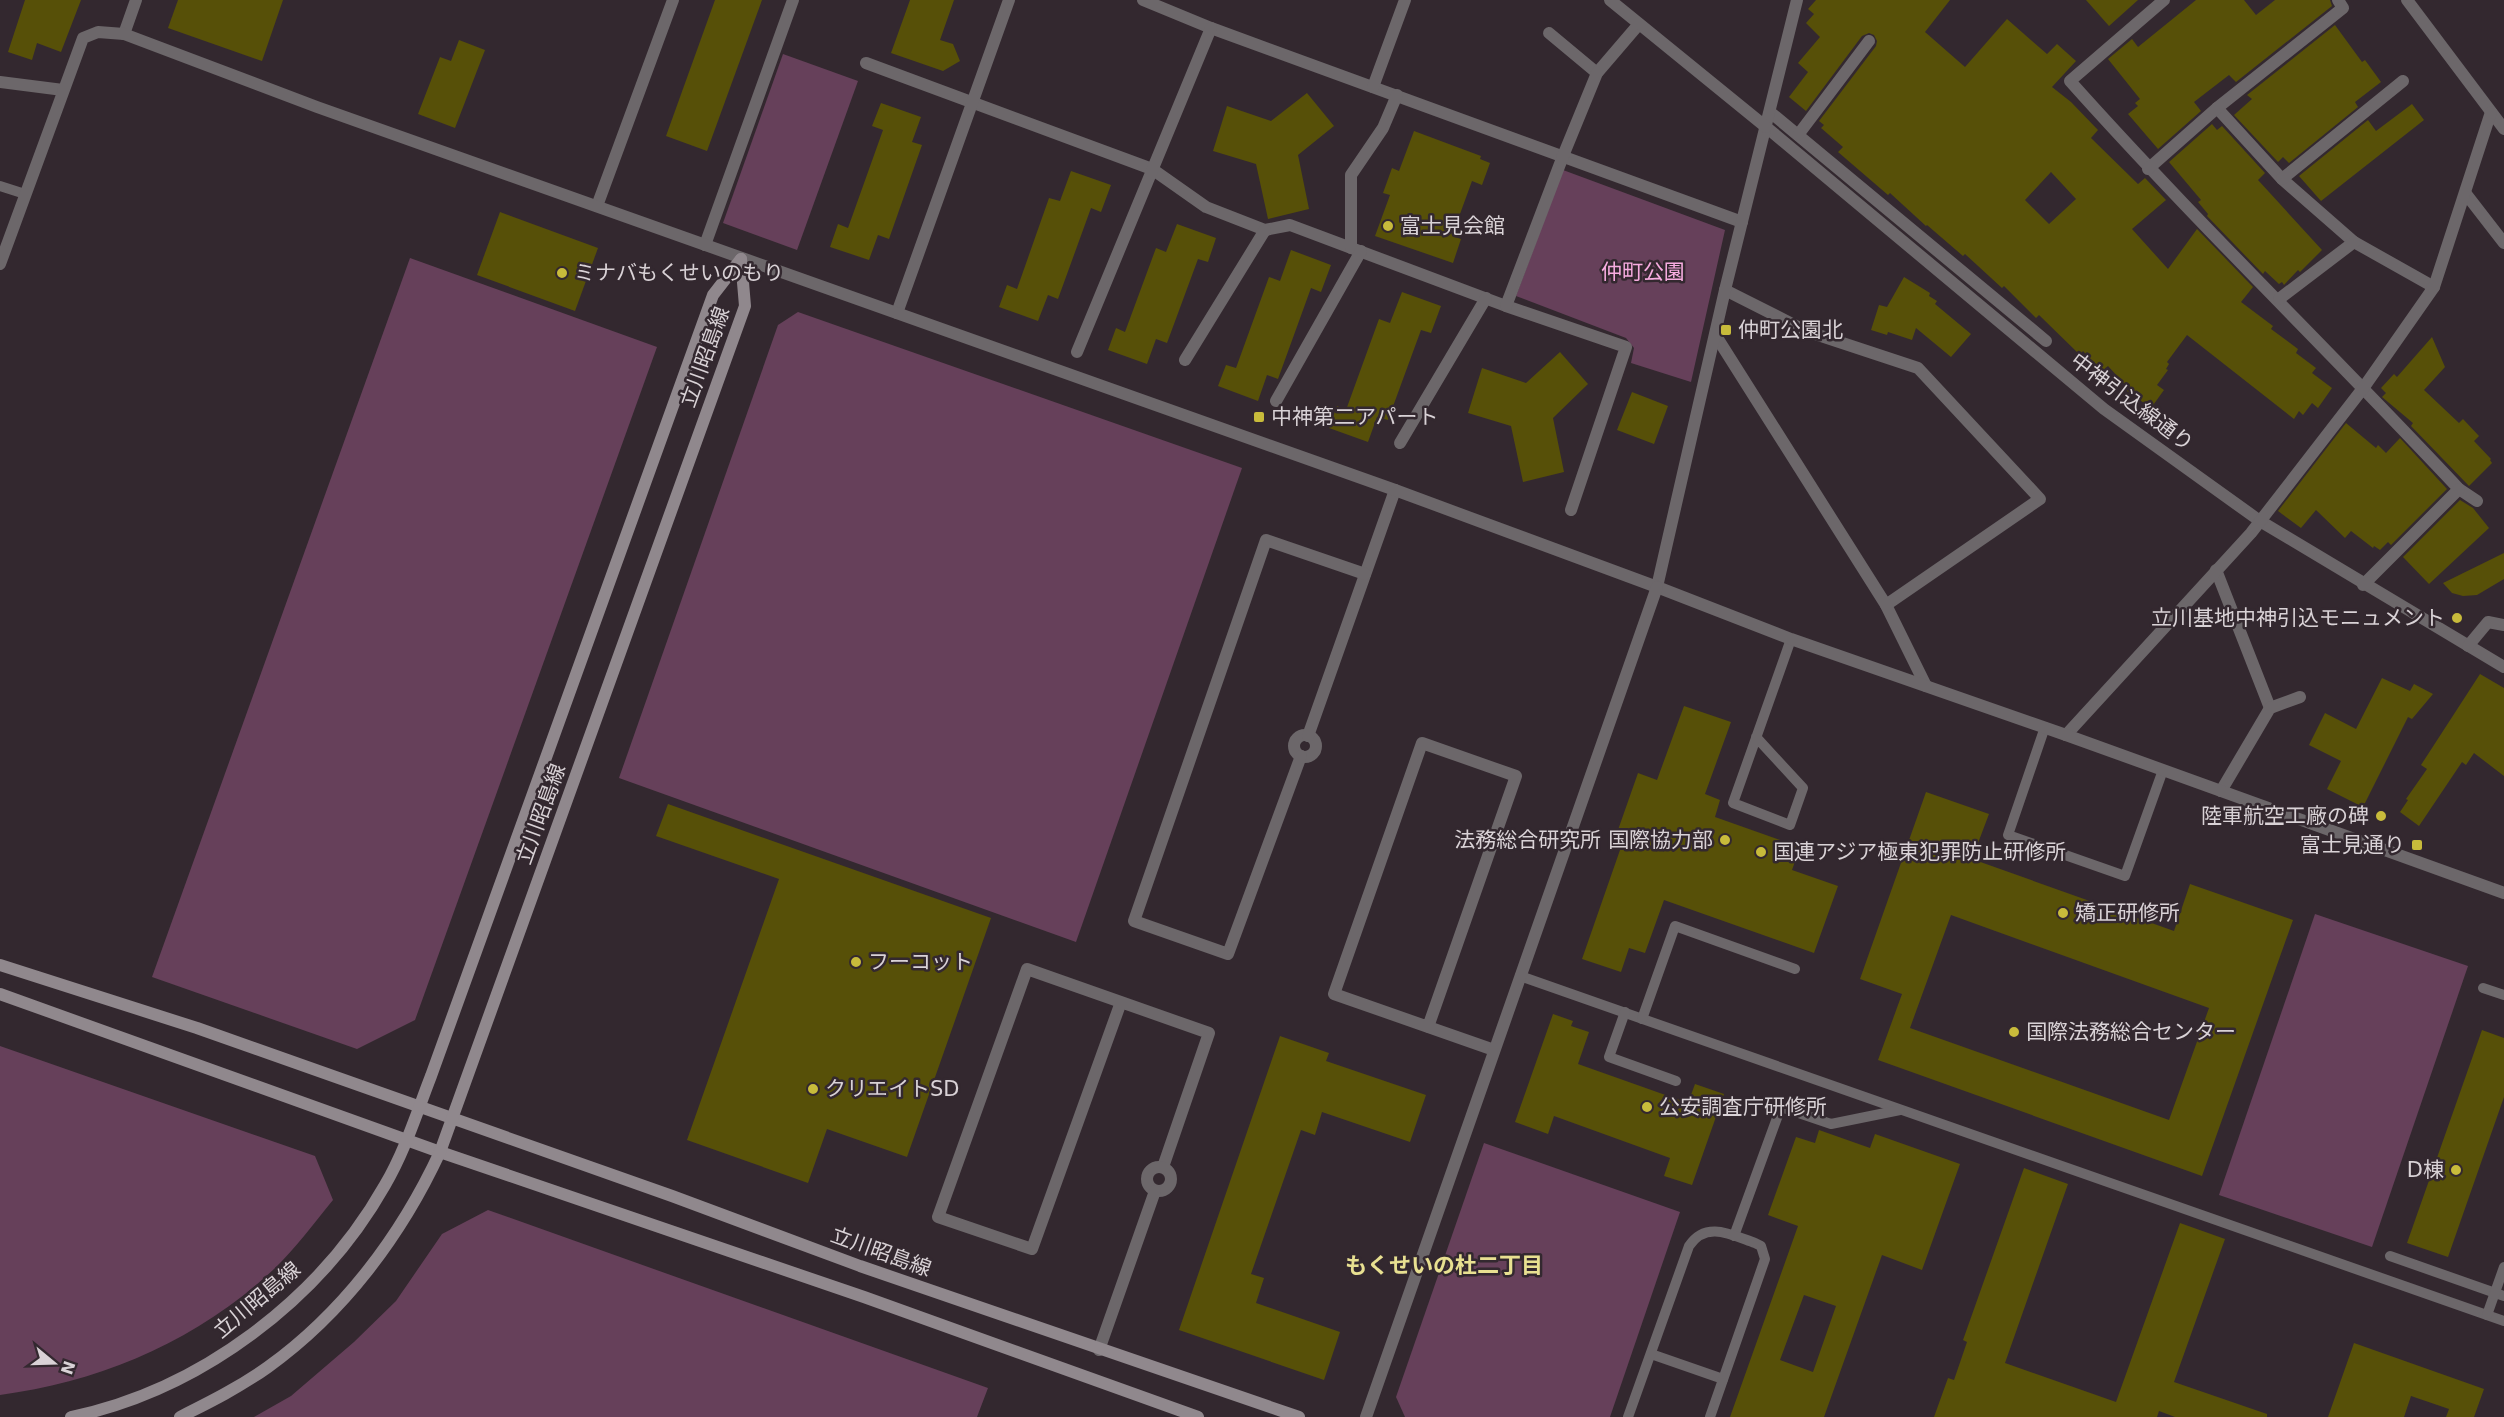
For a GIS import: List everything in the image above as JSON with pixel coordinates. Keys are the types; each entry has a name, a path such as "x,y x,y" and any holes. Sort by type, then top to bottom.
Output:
{"main road":[{"name":"立川昭島線","path":"71,1417 135,1398 182,1377 225,1353 258,1330 317,1276 353,1234 384,1186 407,1139 419,1107 713,295 741,258"},
{"name":"立川昭島線","path":"180,1417 267,1368 306,1336 374,1263 426,1182 440,1152 745,306 741,258"},
{"name":"立川昭島線","path":"0,965 197,1028 1099,1350 1299,1417"},
{"path":"0,994 440,1152 864,1297 1198,1417"}],"street":[{"path":"124,34 136,0"},
{"path":"597,206 673,0"},
{"path":"705,245 793,0"},
{"path":"897,314 1009,0"},
{"path":"1143,0 1211,28 1742,222"},
{"path":"1372,87 1405,0"},
{"name":"中神引込線通り","path":"1610,0 2104,409 2260,521 2504,668"},
{"path":"1366,1417 1657,587 1725,290 1797,0"},
{"path":"2164,0 2070,81 2148,169 2364,387 2459,489 2477,501"},
{"path":"2148,169 2217,108 2343,8 2338,0"},
{"path":"2407,0 2504,129"},
{"path":"1506,306 1597,72 1639,24"},
{"path":"1077,352 1211,28"},
{"path":"0,264 83,38 98,32 124,34 317,107 1395,490 1791,639 2066,735 2504,893"},
{"path":"1549,33 1597,72"},
{"path":"1798,135 1869,41"},
{"path":"866,63 1152,170 1206,207 1265,230 1290,225 1506,306 1626,347 1570,510"},
{"path":"2282,178 2403,81"},
{"path":"0,82 63,90"},
{"path":"1276,401 1356,250 1351,175 1383,128 1396,95"},
{"path":"2217,108 2282,178 2354,242 2434,287"},
{"path":"1770,111 2046,342"},
{"path":"2066,735 2260,521 2364,387 2434,287 2491,112"},
{"path":"2466,194 2504,243"},
{"path":"1185,360 1265,230"},
{"path":"2278,299 2354,242"},
{"path":"1725,290 1806,331 1918,368 2040,499 1886,605"},
{"path":"1400,443 1486,298"},
{"path":"1716,336 1886,605 1926,686"},
{"path":"2363,585 2459,489"},
{"path":"1365,574 1266,540 1134,921 1228,954 1301,756 1311,755 1315,750 1315,743 1308,736 1395,490"},
{"path":"2216,570 2270,708"},
{"path":"2468,646 2488,622 2504,625"},
{"path":"2221,791 2270,708 2300,697"},
{"path":"1428,1027 1516,776 1422,743 1334,994 1428,1027 1494,1050"},
{"path":"1121,1002 1032,1249 938,1217 1027,969 1121,1002 1209,1034 1163,1167"},
{"path":"1155,1191 1165,1190 1171,1184 1171,1175 1163,1167"},
{"path":"1155,1191 1148,1184 1148,1173 1154,1168 1163,1167"},
{"path":"1099,1350 1155,1191"}],"lane":[{"path":"0,186 25,194"},
{"path":"1756,737 1803,788 1790,825 1733,803 1756,737 1791,639"},
{"path":"2045,728 2008,835 2125,876 2163,770"},
{"path":"1642,1019 1675,926 1795,969"},
{"path":"1520,976 2504,1321"},
{"path":"2482,988 2504,995"},
{"path":"1625,1012 1609,1057 1676,1081"},
{"path":"1734,1236 1781,1107 1832,1124 1902,1110"},
{"path":"1628,1417 1689,1246 1694,1238 1712,1230 1761,1246 1765,1259 1710,1417"},
{"path":"2390,1256 2499,1294"},
{"path":"2487,1315 2499,1294 2504,1267"},
{"path":"1651,1354 1723,1379"}],"green space":[{"path":"783,54 858,81 797,250 723,223"},
{"name":"仲町公園","path":"1563,170 1725,230 1691,382 1631,363 1634,348 1626,338 1516,296"},
{"path":"410,258 657,347 415,1020 357,1049 152,977"},
{"path":"798,312 1242,468 1076,942 619,778 778,325"},
{"path":"2315,914 2468,966 2372,1247 2219,1195"},
{"path":"0,1046 315,1156 333,1200 274,1269 214,1317 181,1337 147,1354 75,1380 0,1395"},
{"path":"1484,1143 1680,1212 1610,1417 1405,1417 1396,1397"},
{"path":"488,1210 988,1388 977,1417 254,1417 291,1396 354,1342 396,1301 442,1234"}],"building":[{"path":"25,0 81,0 61,52 37,43 32,60 8,52"},
{"path":"178,0 283,0 262,61 168,28"},
{"path":"715,0 762,0 707,151 666,136"},
{"path":"910,0 954,0 940,40 953,44 960,61 943,71 891,53"},
{"path":"1816,0 1950,0 1925,32 1965,67 2007,19 2047,54 2057,44 2076,61 2052,87 2071,102 2098,130 2091,138 2138,184 2145,178 2166,200 2132,229 2168,269 2197,229 2253,287 2241,302 2273,326 2271,329 2298,349 2296,353 2316,368 2312,373 2332,388 2318,408 2312,403 2303,415 2299,411 2294,419 2187,335 2167,362 2169,364 2166,369 2168,370 2157,385 2164,390 2151,408 2127,391 2129,389 2108,366 2102,371 2083,351 2080,355 2039,315 2036,318 2004,286 2002,288 1965,254 1963,256 1838,152 1843,147 1821,128 1824,125 1819,121 1876,46 1877,41 1874,35 1869,33 1862,36 1806,111 1789,97 1808,72 1798,63 1820,37 1806,23 1814,14 1808,9","holes":["2051,172 2076,199 2049,224 2025,200"]},
{"path":"2086,0 2138,0 2109,26"},
{"path":"2196,0 2244,0 2256,15 2275,0 2330,0 2332,6 2236,82 2229,75 2194,102 2201,111 2158,149 2128,114 2138,106 2135,103 2140,99 2108,59 2132,39 2138,47"},
{"path":"2335,25 2362,62 2365,60 2381,82 2355,102 2358,107 2289,163 2283,157 2278,162 2234,115 2252,99 2247,95"},
{"path":"459,40 485,50 455,128 418,114 440,57 451,61"},
{"path":"1307,93 1334,126 1298,155 1309,209 1268,219 1256,164 1213,151 1227,106 1271,121"},
{"path":"881,103 921,117 912,142 922,145 889,239 878,235 869,260 830,247 838,224 848,228 883,130 872,126"},
{"path":"2412,104 2424,120 2321,201 2299,176 2368,120 2376,131"},
{"path":"2212,124 2217,130 2222,126 2265,173 2258,180 2322,250 2284,285 2282,282 2279,284 2265,271 2263,274 2207,216 2208,214 2198,202 2201,200 2169,162"},
{"path":"1414,131 1481,156 1480,159 1490,163 1482,185 1472,181 1452,236 1461,239 1453,263 1375,236 1390,195 1383,193 1392,168 1399,171"},
{"path":"1071,171 1111,185 1101,212 1091,208 1058,299 1048,295 1038,321 999,307 1007,285 1017,289 1049,198 1060,201"},
{"path":"500,212 598,248 575,311 477,275"},
{"path":"1177,224 1216,238 1208,262 1198,259 1167,343 1156,339 1147,364 1108,350 1116,328 1125,332 1156,248 1166,252"},
{"path":"1291,250 1331,265 1321,292 1311,288 1278,379 1267,375 1258,401 1218,386 1226,365 1236,368 1269,277 1280,281"},
{"path":"1904,277 1930,293 1929,296 1937,301 1935,304 1971,334 1951,357 1916,328 1912,340 1888,332 1887,335 1871,330 1879,305 1887,307"},
{"path":"1402,292 1441,306 1431,333 1421,330 1388,420 1377,417 1368,442 1329,428 1337,406 1346,410 1379,319 1390,323"},
{"path":"2432,337 2445,367 2424,390 2459,423 2463,419 2479,436 2474,441 2492,463 2469,486 2411,426 2413,423 2382,397 2386,393 2381,388 2394,374 2397,377"},
{"path":"1560,352 1588,384 1553,418 1564,472 1523,482 1511,426 1468,413 1482,368 1526,383"},
{"path":"1632,392 1668,406 1654,444 1617,430"},
{"path":"2346,423 2376,448 2378,445 2386,453 2400,438 2447,489 2391,545 2388,542 2380,550 2374,546 2373,548 2351,531 2345,538 2316,510 2301,528 2278,511"},
{"path":"2460,500 2473,508 2489,528 2429,584 2403,557"},
{"path":"2504,553 2504,579 2477,595 2463,596 2452,593 2443,583"},
{"path":"2480,674 2504,688 2504,776 2474,753 2466,765 2462,762 2419,826 2400,812 2408,800 2406,799 2427,769 2421,765"},
{"path":"2382,678 2410,691 2414,684 2433,694 2412,719 2408,717 2363,807 2327,789 2341,761 2309,745 2325,713 2356,729"},
{"path":"1684,706 1731,722 1705,794 1720,800 1715,817 1800,847 1792,870 1838,886 1814,953 1664,900 1645,953 1629,948 1621,972 1582,959 1620,850 1612,847 1638,773 1657,780"},
{"path":"1926,792 1989,814 1972,859 2174,931 2190,884 2293,920 2202,1176 1878,1060 1902,994 1860,979","holes":["1951,915 2209,1008 2169,1120 1910,1028"]},
{"path":"668,804 991,918 907,1157 827,1129 808,1183 687,1140 779,879 656,836"},
{"path":"1553,1014 1573,1021 1571,1026 1589,1032 1578,1064 1688,1103 1695,1084 1724,1094 1692,1185 1664,1176 1670,1158 1554,1116 1548,1134 1515,1122"},
{"name":"D棟","path":"2482,1030 2504,1038 2504,1097 2448,1257 2407,1243"},
{"path":"1280,1036 1329,1053 1326,1061 1426,1095 1410,1142 1322,1112 1315,1135 1301,1130 1251,1274 1264,1278 1256,1303 1340,1332 1324,1380 1179,1330"},
{"path":"1819,1130 1870,1148 1875,1134 1960,1164 1922,1270 1882,1255 1824,1417 1730,1417 1798,1226 1768,1215 1796,1137 1815,1143","holes":["1804,1295 1836,1306 1813,1372 1780,1360"]},
{"path":"2024,1168 2068,1184 2005,1363 2116,1402 2180,1223 2225,1239 2174,1382 2267,1414 2267,1417 2175,1417 2159,1411 2157,1417 1934,1417 1948,1378 1954,1380 1967,1342 1963,1340"},
{"path":"2354,1343 2484,1389 2474,1417 2446,1417 2449,1409 2411,1396 2404,1417 2328,1417"}],"place":[{"name":"富士見会館","path":"1388,226"},
{"name":"ミナバもくせいのもり","path":"562,273"},
{"name":"仲町公園北","path":"1726,330"},
{"name":"中神第二アパート","path":"1259,417"},
{"name":"立川基地中神引込モニュメント","path":"2457,618"},
{"name":"陸軍航空工廠の碑","path":"2381,816"},
{"name":"法務総合研究所 国際協力部","path":"1725,840"},
{"name":"富士見通り","path":"2417,845"},
{"name":"国連アジア極東犯罪防止研修所","path":"1761,852"},
{"name":"矯正研修所","path":"2063,913"},
{"name":"フーコット","path":"856,962"},
{"name":"国際法務総合センター","path":"2014,1032"},
{"name":"クリエイトSD","path":"813,1089"},
{"name":"公安調査庁研修所","path":"1647,1107"},
{"name":"D棟","path":"2456,1170"}],"district":[{"name":"もくせいの杜二丁目","path":"1444,1265"}]}
